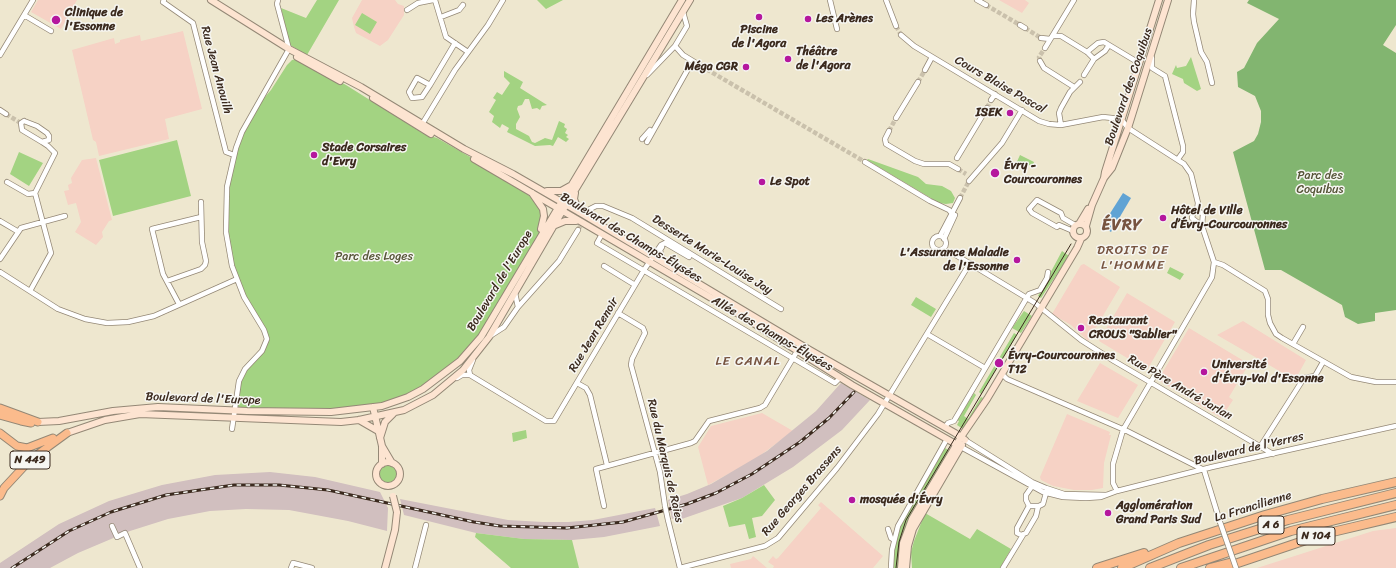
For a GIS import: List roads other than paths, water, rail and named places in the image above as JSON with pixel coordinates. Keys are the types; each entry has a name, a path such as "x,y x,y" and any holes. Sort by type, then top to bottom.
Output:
{"highway":[{"name":"La Francilienne","path":"1122,568 1178,543 1292,507 1396,482"},
{"name":"A 6","path":"1150,568 1209,545 1288,520 1396,493"},
{"name":"A 6","path":"1181,568 1291,531 1396,505"},
{"name":"N 104","path":"1223,568 1237,565 1324,534 1396,516"},
{"path":"1097,568 1178,543"},
{"path":"1210,568 1237,565"}],"main road":[{"name":"Boulevard des Champs-Élysées","path":"211,0 289,49 298,58 543,191 580,222 797,350 840,378 958,446"},
{"name":"Boulevard de l'Europe","path":"574,188 652,48 682,0"},
{"name":"Boulevard de l'Europe","path":"38,422 71,420 149,407 331,412 373,407 394,402 423,389 460,361 481,337 539,238 574,188 642,81 690,0"},
{"name":"Boulevard des Coquibus","path":"1086,226 1092,205 1104,178 1159,0"},
{"name":"Boulevard des Coquibus","path":"1104,178 1112,168 1128,128 1152,56 1168,0"},
{"name":"Boulevard des Champs-Élysées","path":"422,125 532,193 579,212 781,331 801,345 945,427 964,436"},
{"path":"543,191 553,192 574,188 574,199 579,212"},
{"path":"532,193 543,209 544,216 539,238"},
{"name":"Boulevard des Coquibus","path":"1075,227 1092,205"},
{"name":"Boulevard de l'Europe","path":"67,433 105,420 140,414 341,422 376,418 393,414 423,401 448,384 477,354 516,293 553,226 562,206"},
{"path":"553,226 565,221 580,222"},
{"path":"901,568 903,548 908,527 1002,374 1081,239 1088,233 1086,226 1075,227 1074,236 1081,239"},
{"path":"373,407 382,446 382,464 377,470 376,477 380,484 387,486 395,484"},
{"path":"0,408 38,422"},
{"path":"380,438 385,422 393,414"},
{"path":"0,415 21,422 38,422"},
{"path":"359,420 378,431"},
{"path":"0,433 18,446 27,448 67,433"},
{"name":"N 449","path":"0,496 4,488 30,460 67,433"},
{"path":"382,446 392,463 400,471 399,478 395,484 393,496"},
{"path":"906,568 908,546 913,529 958,446"},
{"path":"382,464 392,463"},
{"path":"385,568 395,530 397,512 393,496 387,486"}],"street":[{"path":"0,55 33,0"},
{"name":"Rue Jean Anouilh","path":"164,0 163,2 194,23 226,152 234,155"},
{"path":"232,429 238,381 245,369 262,351 267,338 264,330 244,297 228,248 226,216 227,188 234,155 250,114 289,49 277,4 278,0"},
{"path":"408,10 418,3 434,0 441,17 446,37 468,52"},
{"path":"422,125 503,0"},
{"path":"830,0 837,29"},
{"path":"886,0 896,26"},
{"path":"977,0 986,5"},
{"path":"1045,48 1074,0"},
{"path":"1194,0 1194,22 1201,52 1207,62 1212,83"},
{"path":"441,17 458,10 462,5"},
{"path":"642,81 675,46 686,26 683,12"},
{"path":"24,15 51,31"},
{"path":"1020,25 1025,28"},
{"path":"1058,27 1061,36 1094,58"},
{"name":"Cours Blaise Pascal","path":"901,35 914,46 1043,122 1061,125 1103,117 1121,119"},
{"path":"1041,38 1061,36"},
{"path":"1087,52 1101,42 1109,45 1139,63"},
{"path":"430,85 417,78 409,92 412,98 422,97 430,85 455,43"},
{"path":"1084,75 1094,58 1109,45"},
{"path":"675,46 683,56 701,66"},
{"path":"652,48 665,56"},
{"path":"1152,56 1152,68 1164,76 1183,146 1183,152 1178,159"},
{"path":"925,70 932,57"},
{"path":"1040,61 1044,68 1074,87"},
{"path":"647,142 688,67 695,62"},
{"path":"896,118 918,82"},
{"path":"1061,125 1059,111 1074,87 1080,82"},
{"path":"991,100 995,94"},
{"path":"955,162 987,108"},
{"path":"0,110 6,114"},
{"path":"966,174 970,179 1002,144 1022,110"},
{"path":"1121,119 1128,128 1184,164 1191,174 1198,203 1197,210 1192,216 1193,220 1200,221"},
{"path":"30,291 51,253 35,193 54,157 54,153 48,146 22,130 20,122 27,121 47,133 49,136 48,146"},
{"path":"642,139 657,123"},
{"path":"889,131 885,139 886,144 915,161 955,162"},
{"path":"42,142 49,140"},
{"path":"865,162 953,215"},
{"path":"955,162 958,169"},
{"path":"7,182 28,194 35,193"},
{"path":"1037,200 1060,214 1075,227 1059,225 1057,227 1032,213 1029,209 1037,200"},
{"path":"940,206 949,208 958,201 943,240 941,250"},
{"path":"166,281 201,269 205,265 206,261 202,242 201,202"},
{"name":"Desserte Marie-Louise Jay","path":"590,209 596,206 603,206 632,218 781,309"},
{"path":"1118,491 1113,483 1113,464 1123,430 1210,282 1214,262 1200,221 1203,214 1197,210"},
{"path":"0,259 21,228 66,216"},
{"path":"179,304 163,274 149,228 201,217"},
{"path":"1059,225 1063,218"},
{"path":"0,221 18,231"},
{"path":"489,337 504,327 518,307 559,261 578,230"},
{"name":"Allée des Champs-Élysées","path":"602,234 597,243 835,383 840,378"},
{"path":"933,239 943,240 954,254 941,250 935,250 932,245 933,239"},
{"name":"Rue Jean Renoir","path":"470,375 546,421 551,422 556,418 644,270 663,243 689,257"},
{"path":"663,262 660,250 664,246 684,257 695,256"},
{"name":"Rue Père André Jarlan","path":"954,254 1027,298 1086,344 1273,454"},
{"path":"1214,262 1228,268 1259,286 1268,294 1268,315 1272,329 1282,338 1351,377 1376,382 1396,382"},
{"name":"Rue Georges Brassens","path":"680,568 770,544 837,468 885,404 889,395 970,263"},
{"path":"604,266 635,285"},
{"path":"0,272 58,309 85,319 107,323 128,322 154,316 237,279"},
{"path":"945,427 948,423 954,421 1027,298 1030,294 1040,290 1047,278 1048,272"},
{"path":"516,293 518,307"},
{"name":"Rue du Marquis de Raies","path":"618,313 644,328 645,333 631,364 655,453 668,520 680,568"},
{"path":"1293,344 1303,328"},
{"path":"927,334 985,368"},
{"path":"604,506 595,470 606,465 691,443 698,438 710,422 760,408 765,405 801,345"},
{"path":"448,384 462,375 470,375 469,370 477,354"},
{"path":"1260,447 1304,378 1315,376 1323,362"},
{"path":"1002,374 1007,380 1123,430 1204,470 1220,522 1237,565"},
{"path":"577,383 586,388 590,395 606,465"},
{"name":"Boulevard de l'Yerres","path":"964,436 1045,491 1063,495 1106,494 1396,426"},
{"path":"891,568 894,540 902,517 947,439"},
{"name":"Boulevard de l'Yerres","path":"958,446 1031,486 1063,497 1101,497 1106,494"},
{"path":"1029,506 1026,498 1031,486"},
{"path":"1003,568 1036,516 1038,507 1044,500 1045,491"},
{"path":"1029,506 1038,507"},
{"path":"1023,535 1017,533 1016,529 1029,506"},
{"path":"415,568 426,525"},
{"path":"112,526 117,537 125,533 140,568"},
{"path":"888,529 891,538 894,540"},
{"path":"292,566 312,568"}],"water":[{"path":"1123,193 1131,198 1111,232 1102,226"}],"tunnel":[{"path":"986,5 1020,25"},
{"path":"896,26 901,35"},
{"path":"1025,28 1041,38"},
{"path":"1040,61 1039,57 1045,48"},
{"path":"701,66 865,162"},
{"path":"918,82 925,70"},
{"path":"987,108 991,100"},
{"path":"6,114 19,122"},
{"path":"889,131 896,118"},
{"path":"958,169 966,174"},
{"path":"960,198 969,181"},
{"path":"578,230 590,209"}],"tram line":[{"path":"896,568 899,542 906,520 1071,244"}],"railway":[{"path":"12,568 69,531 111,512 166,495 234,485 279,485 328,490 474,522 500,526 567,528 623,522 687,504 716,493 752,474 800,442 829,418 854,392"}],"place":[{"name":"Piscine de l'Agora","path":"759,17"},
{"name":"Les Arènes","path":"808,19"},
{"name":"Clinique de l'Essonne","path":"56,20"},
{"name":"Théâtre de l'Agora","path":"788,59"},
{"name":"Méga CGR","path":"746,67"},
{"name":"ISEK","path":"1010,113"},
{"name":"Stade Corsaires d'Evry","path":"314,155"},
{"name":"Évry - Courcouronnes","path":"995,173"},
{"name":"Le Spot","path":"762,182"},
{"name":"Hôtel de Ville d’Évry-Courcouronnes","path":"1163,218"},
{"name":"L'Assurance Maladie de l'Essonne","path":"1017,260"},
{"name":"Restaurant CROUS \"Sablier\"","path":"1081,328"},
{"name":"Évry-Courcouronnes T12","path":"999,363"},
{"name":"Université d'Évry-Val d'Essonne","path":"1204,372"},
{"name":"mosquée d'Évry","path":"852,500"},
{"name":"Agglomération Grand Paris Sud","path":"1108,513"}],"district":[{"name":"ÉVRY","path":"1122,226"},
{"name":"DROITS DE L'HOMME","path":"1133,258"},
{"name":"LE CANAL","path":"748,362"}],"park label":[{"name":"Parc des Coquibus","path":"1320,183"},
{"name":"Parc des Loges","path":"374,257"}]}
